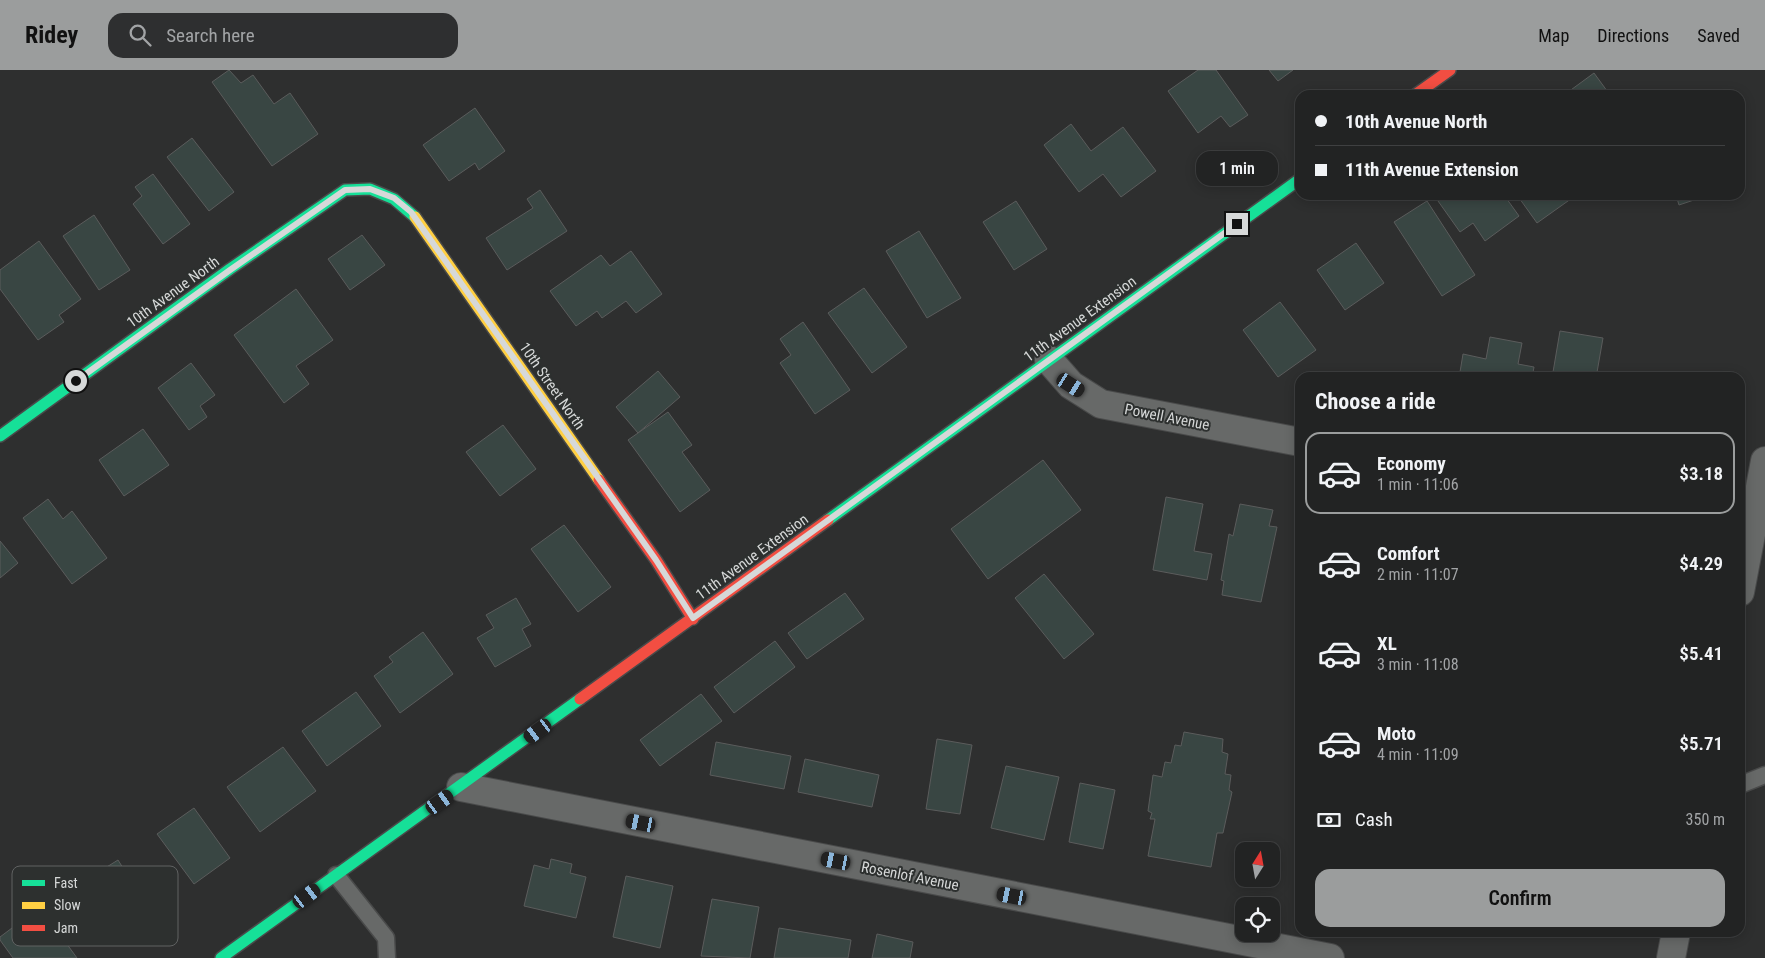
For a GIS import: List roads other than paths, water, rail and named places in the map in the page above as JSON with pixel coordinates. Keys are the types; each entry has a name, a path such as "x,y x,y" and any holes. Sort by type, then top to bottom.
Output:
{"street":[{"path":"1423,90 1450,70"},
{"name":"11th Avenue Extension","path":"222,958 461,787 1295,182"},
{"name":"10th Avenue North","path":"0,436 230,270 345,190 370,189"},
{"name":"10th Street North","path":"370,189 394,198 411,212 650,552 693,618"},
{"name":"Powell Avenue","path":"1049,360 1071,385 1101,404 1295,441"},
{"path":"1746,528 1765,462"},
{"name":"Rosenlof Avenue","path":"461,787 1264,952 1330,958"},
{"path":"1671,958 1675,937"}],"lane":[{"path":"1745,783 1765,775"},
{"path":"336,875 386,938 387,958"}]}
